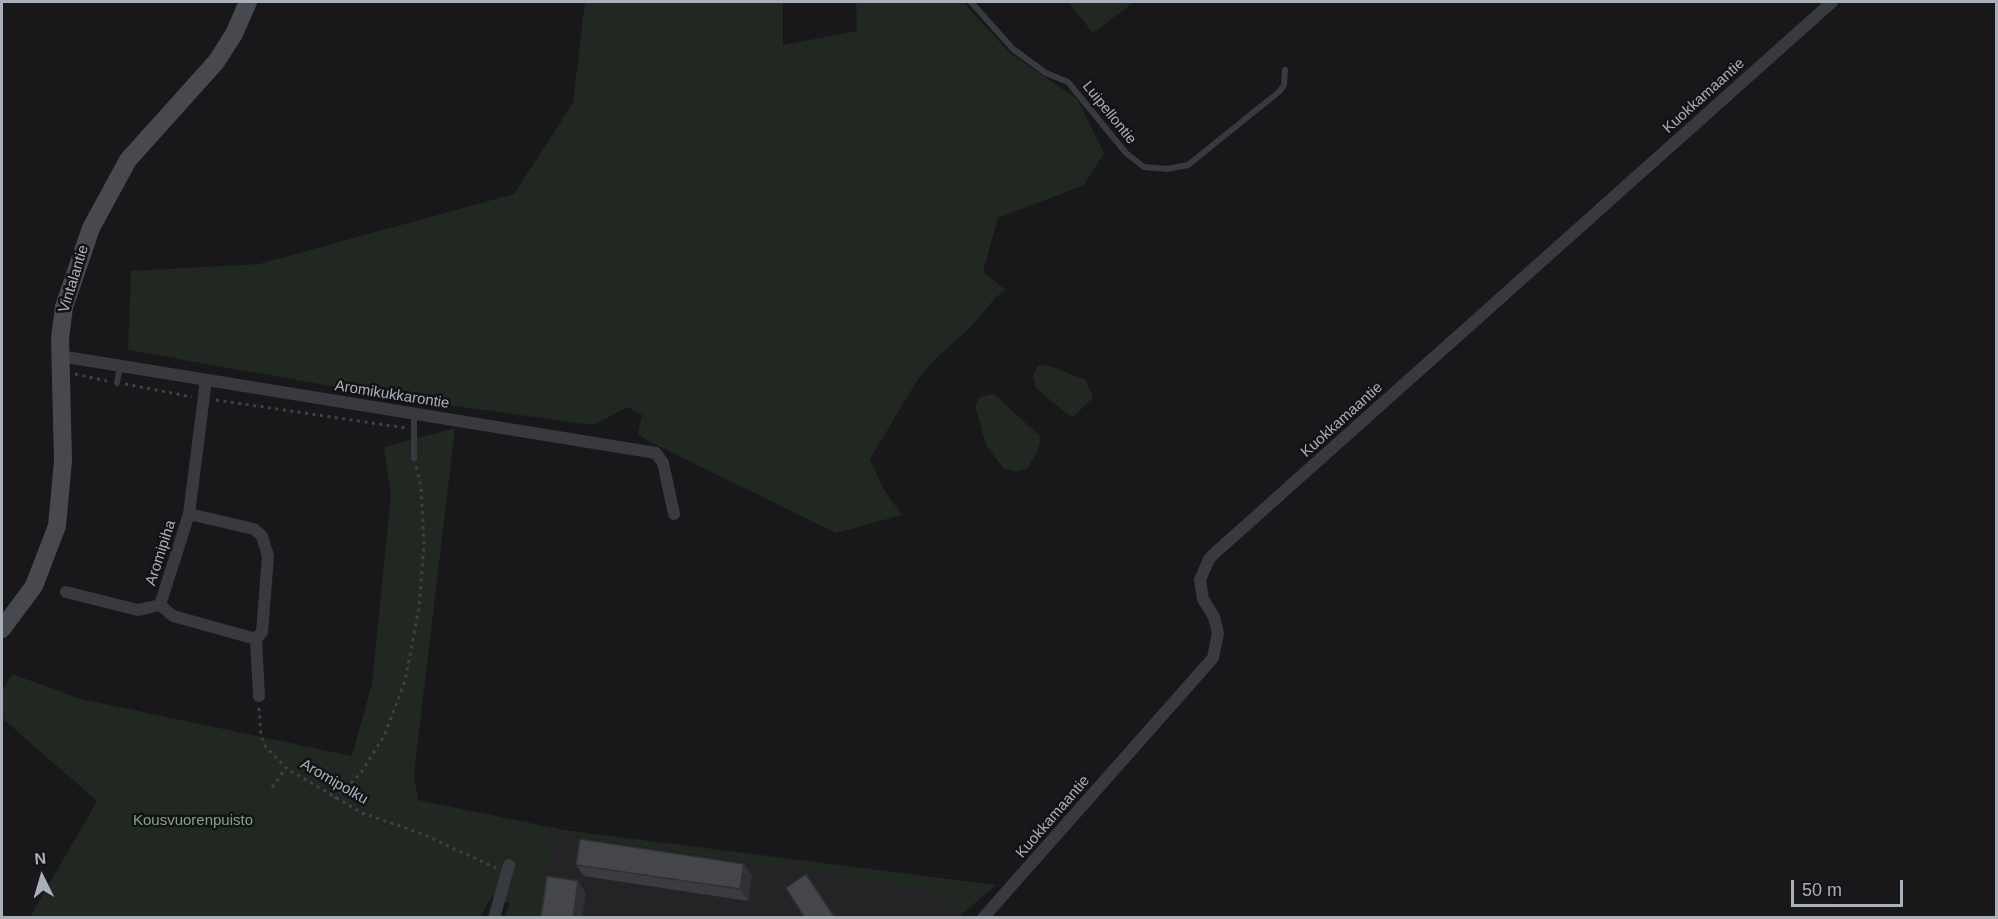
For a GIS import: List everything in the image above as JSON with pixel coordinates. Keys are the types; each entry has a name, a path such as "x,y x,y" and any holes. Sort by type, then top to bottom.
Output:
{"street":[{"name":"Vintalantie","path":"2,629 34,586 57,526 63,461 60,363 64,307 75,268 108,193 128,160 216,62 234,34 248,2"},
{"name":"Kuokkamaantie","path":"983,918 1213,657 1218,633 1214,617 1203,599 1200,580 1209,560 1216,552 1832,2"},
{"name":"Aromikukkarontie","path":"60,363 120,366 656,453 663,463 674,514"},
{"name":"Aromipiha","path":"206,380 189,514 159,605 173,616 256,639"},
{"name":"Aromipiha","path":"189,514 254,529 262,536 268,556 262,632 256,639 259,696"},
{"path":"66,592 138,610 159,605"},
{"path":"494,918 509,866"}],"lane":[{"name":"Luipellontie","path":"972,2 1013,49 1046,73 1068,82 1099,117 1126,153 1144,167 1167,169 1188,165 1280,91 1284,85 1285,70"},
{"path":"117,383 120,366"},
{"path":"414,414 414,458"}],"path":[{"path":"60,363 117,383 203,399 413,429"},
{"path":"335,799 361,773 384,734 405,681 418,608 424,545 421,486 414,458"},
{"name":"Aromipolku","path":"259,696 261,735 265,746 286,768 362,813 420,833 499,869 506,880"},
{"path":"272,787 286,768"}],"shaded area":[{"path":"553,834 934,890 962,914 958,918 541,918"}],"green space":[{"path":"585,2 783,2 783,45 857,31 856,2 963,2 1010,53 1077,99 1104,153 1084,185 998,218 983,272 1006,290 996,297 970,328 935,359 918,379 870,459 884,490 902,515 836,533 650,442 638,434 642,415 628,407 593,425 403,399 128,350 131,271 259,264 514,194 573,103"},
{"path":"1068,2 1134,2 1093,33"},
{"path":"1047,365 1086,380 1093,398 1072,418 1036,388 1033,376 1038,366"},
{"path":"994,394 1041,437 1038,450 1027,469 1016,472 1003,468 986,445 975,405 980,397"},
{"name":"Kousvuorenpuisto","path":"455,428 414,774 418,800 564,830 996,885 962,914 934,890 554,834 541,917 504,917 510,904 492,896 480,918 30,917 97,801 2,718 2,690 12,674 81,699 352,756 372,684 391,495 384,447"}],"building":[{"path":"580,839 744,864 740,889 576,865"},
{"path":"806,874 835,918 805,918 786,888"},
{"path":"547,876 578,881 573,918 541,918"}]}
